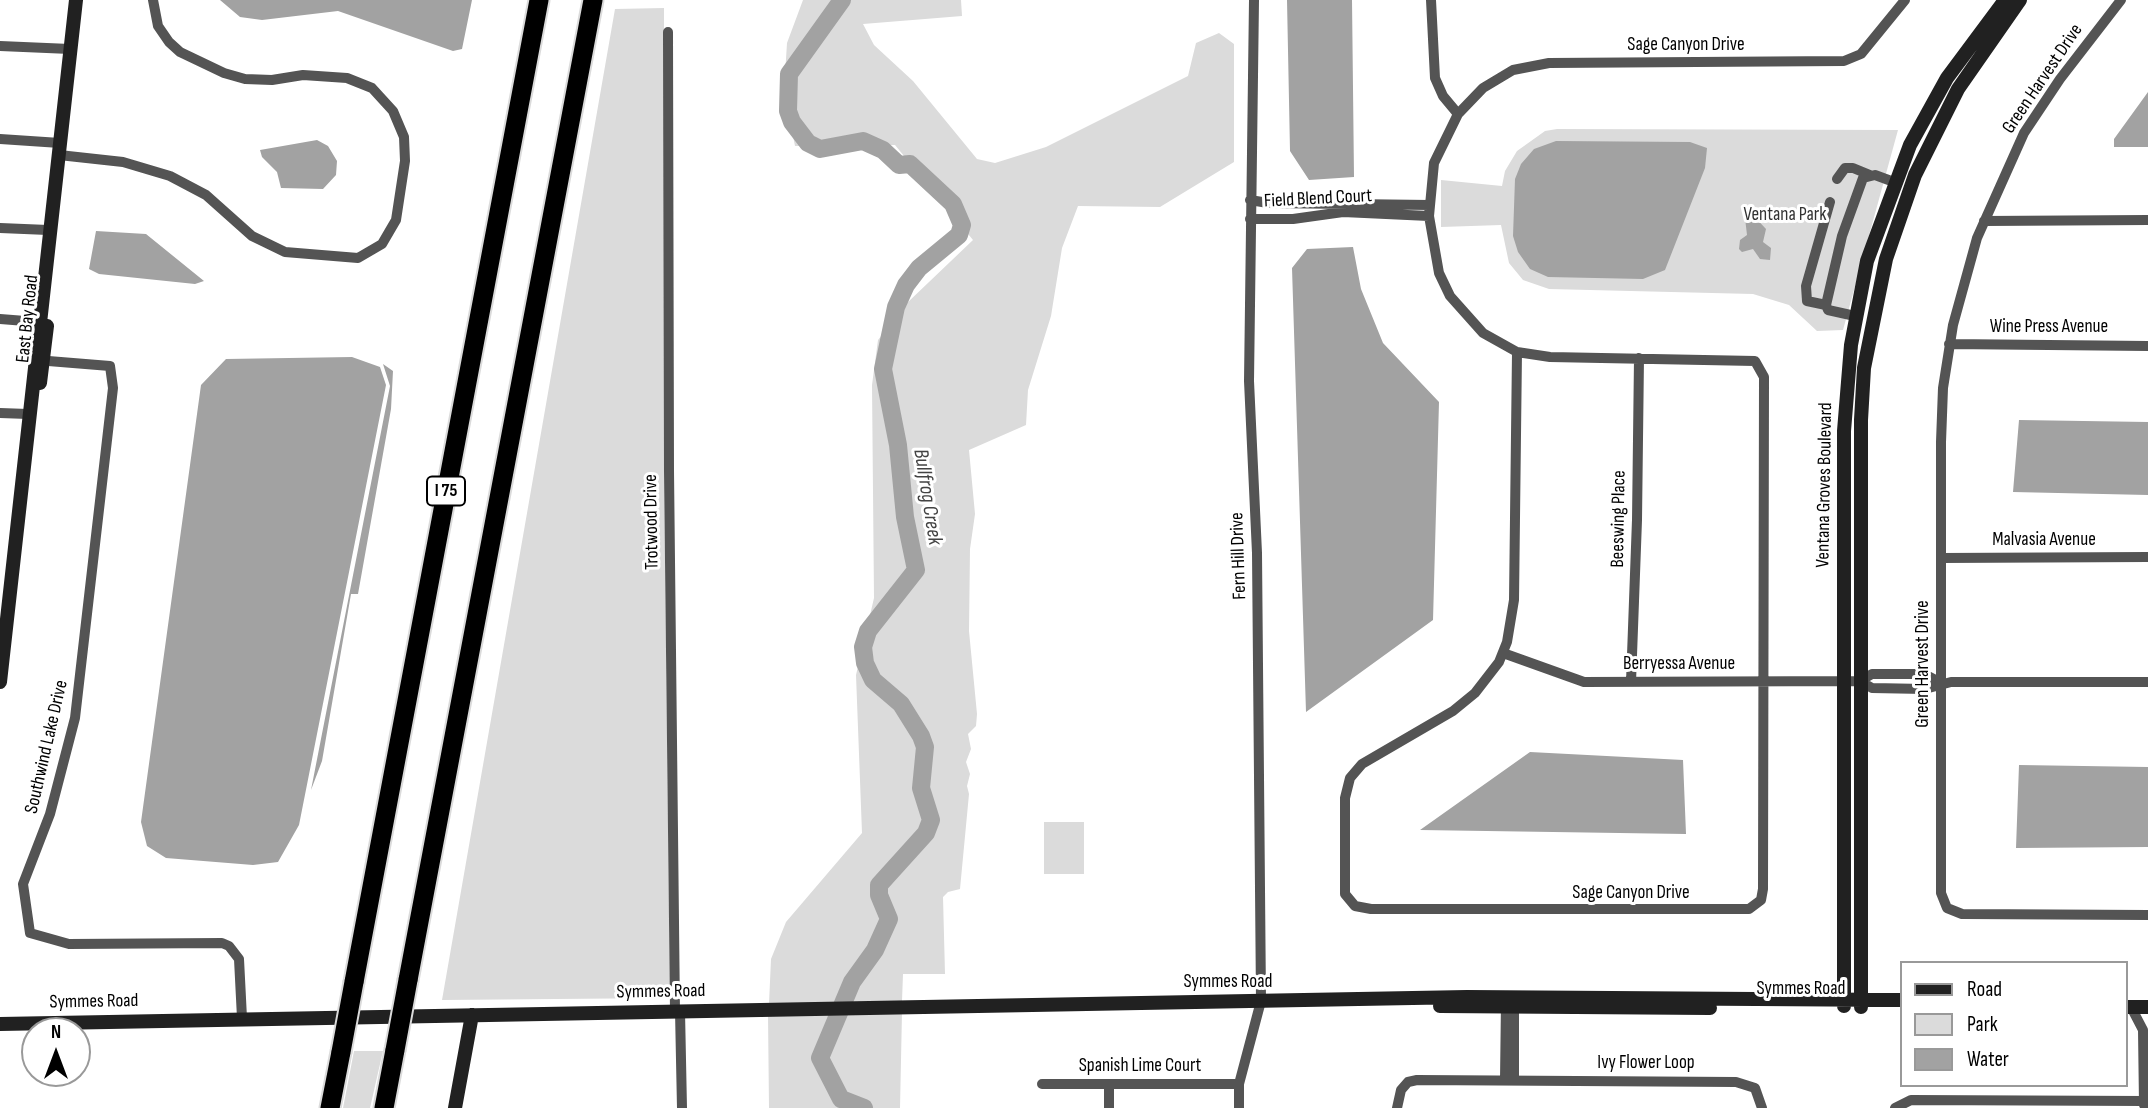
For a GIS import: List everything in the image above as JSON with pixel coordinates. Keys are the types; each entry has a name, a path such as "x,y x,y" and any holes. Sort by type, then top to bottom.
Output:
{"highway":[{"name":"I 75","path":"330,1108 539,0"},
{"path":"384,1108 593,0"}],"street":[{"name":"East Bay Road","path":"27,442 28,414 52,282 54,198 76,0"},
{"path":"0,139 123,162 170,176 206,195 252,236 285,253 358,258 382,244 396,220 405,162 404,136 393,111 372,88 347,78 303,75 272,80 245,79 213,68 180,52 169,42 158,26 153,0"},
{"name":"Fern Hill Drive","path":"1239,1108 1239,1084 1261,1001 1257,553 1249,381 1254,0"},
{"path":"1431,0 1436,78 1443,96 1458,114"},
{"name":"Sage Canyon Drive","path":"1517,352 1514,600 1511,629 1493,672 1464,704 1362,764 1350,778 1345,798 1345,894 1355,906 1371,909 1740,911 1756,906 1763,889 1761,681 1764,377 1755,361 1550,357 1517,352 1483,333 1450,296 1439,274 1430,210 1434,163 1458,114 1483,88 1513,70 1549,63 1844,61 1861,54 1905,0"},
{"name":"Ventana Groves Boulevard","path":"1844,1004 1844,431 1847,373 1856,316 1867,261 1894,182 1915,135 1947,78 2005,0"},
{"name":"Ventana Groves Boulevard","path":"1861,1004 1861,420 1867,354 1886,259 1912,184 1958,89 2020,0"},
{"name":"Green Harvest Drive","path":"2121,0 2034,116 1984,220 1959,295 1942,414 1941,893 1947,908 1962,914 2148,915"},
{"name":"Trotwood Drive","path":"668,32 668,471 677,1011 682,1108"},
{"path":"0,46 71,49"},
{"path":"1837,179 1845,168 1853,168 1894,182 1912,184"},
{"path":"1867,354 1865,331 1856,316 1828,310 1826,305 1842,236 1863,178 1870,175"},
{"name":"East Bay Road","path":"0,682 38,361 38,322 48,230 54,198"},
{"name":"Field Blend Court","path":"1250,200 1430,210"},
{"path":"1826,305 1807,301 1806,286 1830,202"},
{"name":"Field Blend Court","path":"1250,219 1293,219 1343,212 1430,210"},
{"path":"1984,220 2148,220"},
{"path":"0,228 48,230"},
{"path":"0,319 38,322"},
{"name":"Wine Press Avenue","path":"1950,344 2148,346"},
{"name":"Beeswing Place","path":"1631,681 1639,358"},
{"name":"Southwind Lake Drive","path":"38,361 110,366 113,387 75,718 50,814 23,884 30,933 69,944 222,943 229,946 239,959 242,1018"},
{"path":"0,412 28,414"},
{"name":"Malvasia Avenue","path":"1941,558 2148,557"},
{"name":"Berryessa Avenue","path":"1503,653 1584,682 1860,681 1875,689 1925,689 1941,683 2148,682"},
{"name":"Symmes Road","path":"0,1024 1261,1001 1861,1004 1899,1000"},
{"path":"1510,1002 1510,1080"},
{"name":"Symmes Road","path":"1861,1004 1899,1008"},
{"path":"2128,1007 2148,1007"},
{"path":"1895,1108 1911,1100 2144,1105 2143,1030 2128,1007"},
{"path":"455,1108 472,1015"},
{"name":"Ivy Flower Loop","path":"1397,1108 1401,1090 1412,1080 1743,1082 1755,1088 1762,1108"},
{"name":"Spanish Lime Court","path":"1042,1084 1239,1084"},
{"path":"1108,1108 1109,1084"}],"green space":[{"path":"803,0 961,0 962,16 863,24 874,45 913,81 977,159 995,163 1046,147 1188,76 1196,43 1219,33 1234,44 1234,162 1160,207 1078,206 1062,248 1051,316 1028,390 1026,425 969,450 975,514 970,549 969,631 977,714 976,726 968,734 971,749 966,762 970,774 967,786 969,794 960,889 948,892 943,897 945,974 903,974 902,1001 769,1004 771,959 786,922 862,833 856,675 874,598 872,385 878,340 907,303 973,240 895,145 795,146 784,91 787,43"},
{"path":"664,8 664,471 670,998 442,1000 615,9"},
{"name":"Ventana Park","path":"1898,130 1843,330 1817,331 1789,305 1753,294 1549,289 1523,280 1509,263 1501,225 1441,227 1441,180 1502,186 1505,171 1517,151 1545,131"},
{"path":"1044,822 1084,822 1084,874 1044,874"},
{"path":"902,1012 900,1108 769,1108 768,1015"},
{"path":"354,1051 383,1051 370,1108 343,1108"}],"water":[{"path":"220,0 472,0 462,49 453,51 338,11 262,20 240,17"},
{"path":"1287,0 1352,0 1354,177 1309,180 1290,151"},
{"path":"2148,92 2148,147 2114,147 2114,139"},
{"path":"317,140 328,146 337,161 336,175 323,189 281,188 277,172 262,157 260,150"},
{"path":"1556,141 1690,142 1707,148 1705,168 1665,270 1643,279 1548,277 1530,269 1518,252 1513,236 1515,179 1521,164 1534,149"},
{"path":"1751,213 1766,229 1763,242 1771,248 1770,260 1760,259 1753,249 1742,252 1739,249 1740,240 1747,235 1745,218"},
{"path":"96,231 146,234 204,281 195,284 99,274 89,269"},
{"path":"1353,247 1361,289 1383,343 1439,402 1433,620 1306,712 1292,268 1307,249"},
{"path":"352,357 380,367 386,385 299,825 278,862 253,865 166,858 147,846 141,822 201,385 226,359"},
{"path":"383,364 393,371 391,409 358,594 351,594 322,761 311,790 390,386"},
{"path":"2019,420 2148,422 2148,495 2013,492"},
{"path":"1530,752 1683,760 1686,834 1420,830"},
{"path":"2019,765 2148,767 2148,847 2016,848"}],"waterway":[{"name":"Bullfrog Creek","path":"842,0 789,74 788,111 792,122 808,143 820,149 863,141 883,150 899,165 910,164 953,204 962,225 959,235 919,268 906,285 896,307 883,369 898,445 905,517 916,570 868,631 863,647 865,663 873,680 901,704 921,736 925,747 921,788 931,820 926,833 879,885 879,895 889,919 875,950 852,982 820,1058 841,1099 864,1108"}]}
